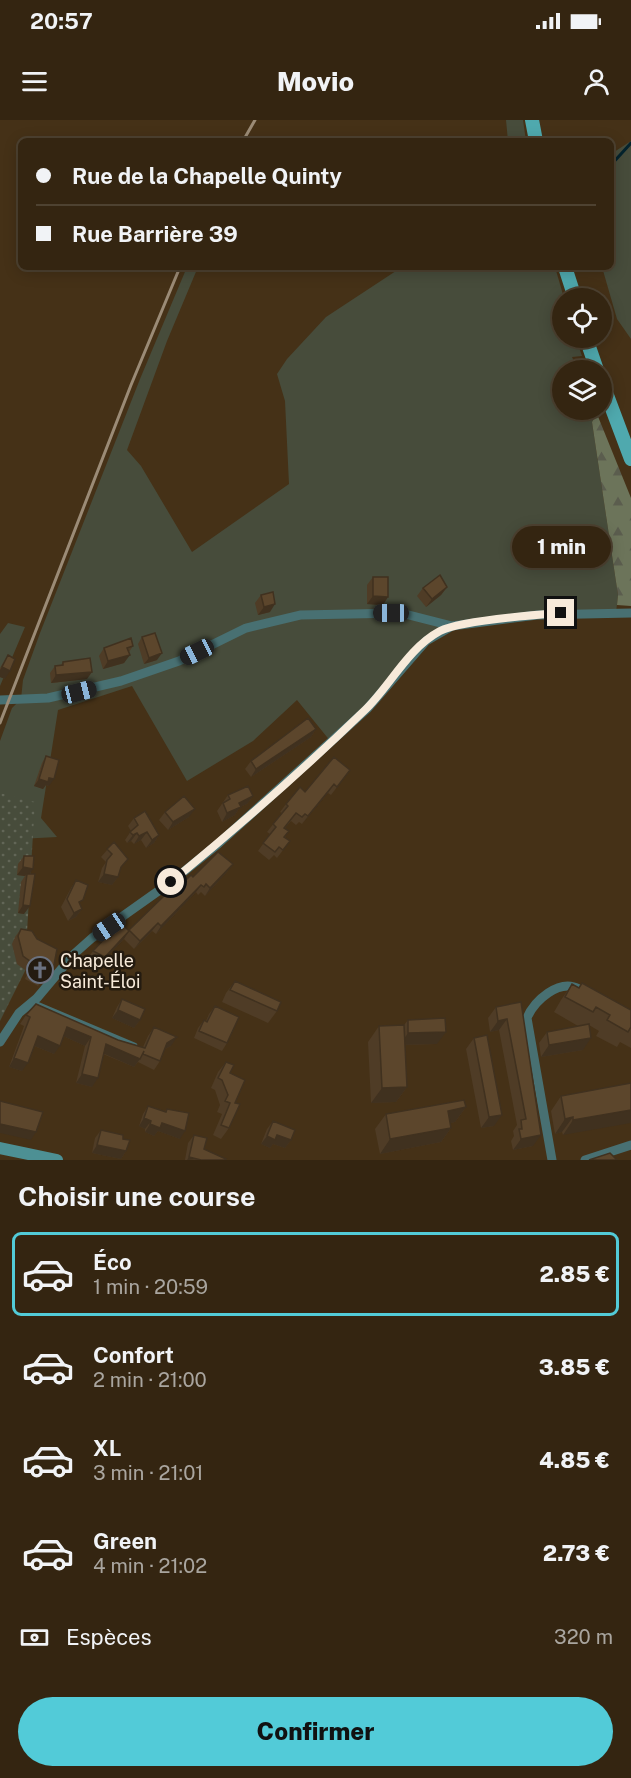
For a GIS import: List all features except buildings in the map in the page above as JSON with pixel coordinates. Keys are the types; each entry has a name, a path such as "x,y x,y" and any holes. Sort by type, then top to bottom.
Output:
{"main road":[{"path":"532,120 535,138"},
{"path":"567,270 571,288"},
{"path":"612,409 631,459"},
{"path":"0,1148 57,1160"}],"street":[{"path":"0,700 54,697 121,681 179,661 246,628 294,616 327,612 401,613 452,626 549,614 631,613"},
{"path":"0,1042 19,1013 33,1002 74,954 218,844 367,708 426,641 452,626"},
{"path":"552,1160 527,1018 538,1001 558,989 576,987 584,993"},
{"path":"585,1160 631,1145"}],"lane":[{"path":"33,1002 135,1045"}],"green space":[{"path":"506,120 523,120 526,138 508,138"},
{"path":"631,141 631,339 617,319 612,302 612,288 608,288 603,270 614,270 614,152"},
{"path":"186,270 197,270 167,341 127,450 141,466 192,552 289,484 285,401 277,374 287,359 326,317 397,270 556,270 561,288 552,288 552,348 579,348 582,356 572,357 573,360 552,360 552,420 593,420 618,595 616,613 452,626 434,635 331,742 297,700 253,741 187,781 132,686 58,710 41,818 57,837 0,840 0,741 12,708 21,699 23,680 40,633 140,379"},
{"path":"599,420 631,498 631,606 617,605 618,595 592,422"},
{"path":"8,623 25,627 0,686 0,634"},
{"path":"0,793 35,802 27,932 40,941 0,1021"}],"waterway":[{"path":"614,162 631,143"}],"railway":[{"path":"245,138 255,120"},
{"path":"0,723 131,385 179,270"}],"place":[{"name":"Chapelle Saint-Éloi","path":"40,970"}],"route":[{"path":"171,882 218,844 304,767 367,708 417,649 441,630 452,626 561,613"}]}
